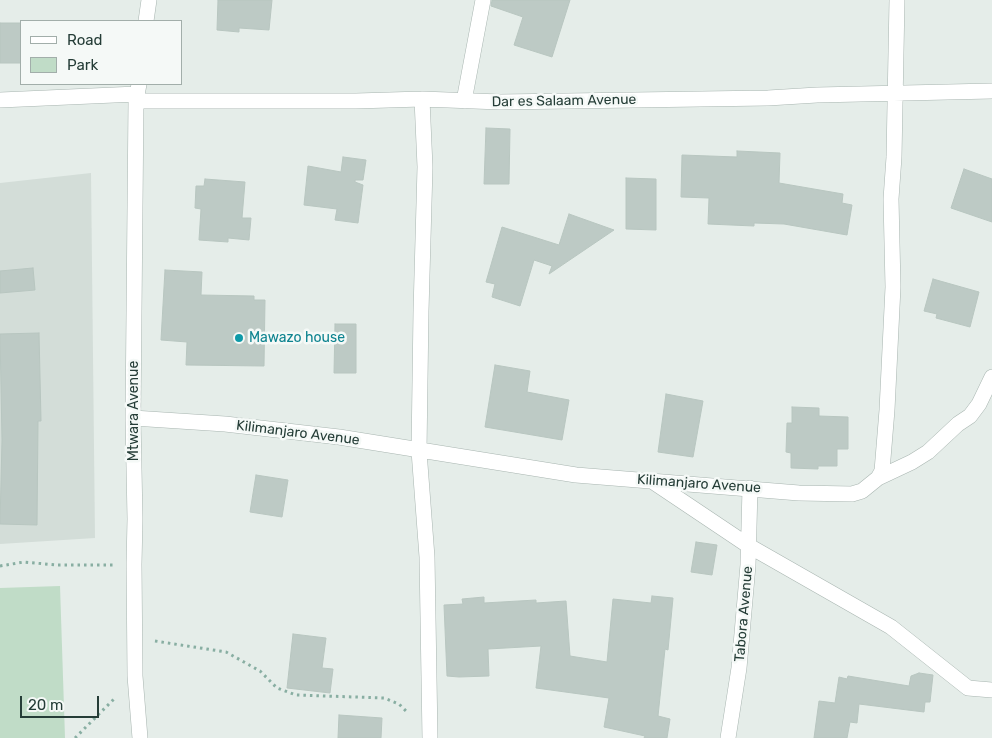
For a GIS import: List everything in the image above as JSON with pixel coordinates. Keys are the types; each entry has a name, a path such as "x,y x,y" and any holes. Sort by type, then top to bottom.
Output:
{"street":[{"path":"146,20 149,0"},
{"path":"464,101 483,0"},
{"path":"878,478 882,471 887,410 892,296 890,199 894,157 897,0"},
{"name":"Dar es Salaam Avenue","path":"0,100 137,93 500,102 768,98 992,91"},
{"name":"Mtwara Avenue","path":"137,93 133,418 135,676 140,738"},
{"path":"422,100 425,167 419,451 426,557 430,738"},
{"name":"Kilimanjaro Avenue","path":"133,418 225,424 330,436 576,476 852,494 862,491 878,478 928,452 958,424 970,416 979,404 992,377"},
{"path":"650,480 749,546 891,627 968,688 992,690"},
{"name":"Tabora Avenue","path":"728,738 732,724 740,668 749,546 750,488"}],"path":[{"path":"0,566 24,562 94,566 134,564"},
{"path":"135,638 226,652 260,671 277,688 296,695 384,698 399,704 410,715"},
{"path":"75,738 135,676"}],"shaded area":[{"path":"91,173 95,538 0,544 0,183"}],"green space":[{"path":"60,586 65,738 0,738 0,588"}],"building":[{"path":"218,0 272,0 269,30 239,28 239,32 217,30"},
{"path":"492,0 570,0 552,57 514,45 523,17 491,6"},
{"path":"0,23 20,23 20,63 0,63"},
{"path":"486,128 510,129 509,184 484,184"},
{"path":"737,151 780,153 779,183 843,194 842,203 852,205 847,235 784,224 754,223 754,226 708,224 709,198 681,197 682,155 737,157"},
{"path":"343,157 366,160 363,180 355,180 355,182 363,185 358,223 335,220 337,209 304,205 308,166 341,172"},
{"path":"964,169 992,179 992,222 951,208"},
{"path":"626,178 656,179 656,230 626,229"},
{"path":"205,179 245,182 242,218 251,218 249,240 228,238 228,242 199,240 201,209 195,208 196,186 204,186"},
{"path":"569,214 614,230 549,274 552,266 534,260 520,306 492,297 495,284 486,282 502,227 559,245"},
{"path":"33,268 35,290 0,293 0,271"},
{"path":"165,270 202,272 201,295 254,296 254,300 265,300 264,366 186,365 187,342 161,340"},
{"path":"933,279 979,292 970,327 936,318 937,314 924,311"},
{"path":"335,324 356,324 356,373 334,373"},
{"path":"39,333 41,421 38,421 37,525 0,524 2,440 0,334"},
{"path":"495,365 530,371 527,392 569,400 562,440 485,427"},
{"path":"666,394 703,401 693,457 658,452"},
{"path":"792,407 819,408 819,416 848,417 848,449 837,449 837,466 818,466 818,469 791,468 791,453 786,452 787,423 792,423"},
{"path":"256,475 288,480 282,517 250,512"},
{"path":"696,542 717,545 712,575 691,572"},
{"path":"652,596 673,598 668,650 665,649 658,716 670,719 667,738 644,738 645,736 604,727 609,698 536,688 541,646 488,649 489,676 447,676 444,605 463,604 462,599 484,597 484,603 536,600 536,603 566,601 570,656 607,662 613,599 651,603"},
{"path":"293,634 326,638 322,668 333,669 330,693 287,688"},
{"path":"919,673 933,675 930,702 925,702 924,712 859,704 857,723 850,722 847,738 814,738 819,701 835,703 839,677 847,679 848,676 909,686 911,676"},
{"path":"339,715 382,718 381,738 338,738"}],"place":[{"name":"Mawazo house","path":"239,338"}]}
